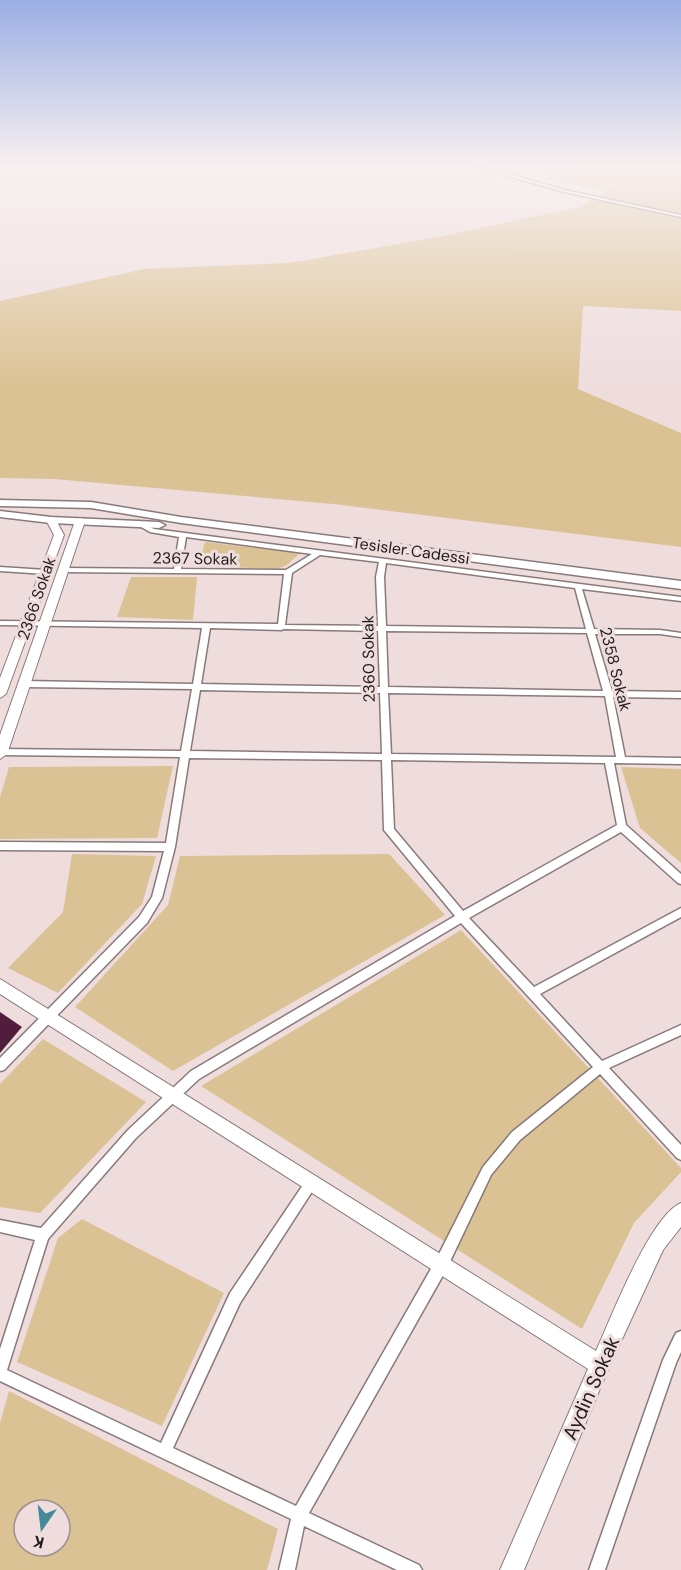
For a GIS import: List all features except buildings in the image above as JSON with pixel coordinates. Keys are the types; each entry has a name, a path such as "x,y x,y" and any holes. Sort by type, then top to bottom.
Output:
{"main road":[{"path":"0,503 91,505 181,520 681,585"},
{"path":"51,520 49,511 61,504"},
{"path":"80,521 95,512 91,505"},
{"path":"0,515 51,520 177,526 681,592"}],"street":[{"name":"2366 Sokak","path":"0,694 59,535 51,520"},
{"name":"2366 Sokak","path":"0,753 80,521"},
{"name":"Tesisler Cadessi","path":"138,524 152,531 681,599"},
{"path":"177,571 183,535"},
{"path":"281,628 288,572 320,552"},
{"name":"2360 Sokak","path":"383,560 380,577 389,831 462,917 681,1154"},
{"path":"0,569 46,572"},
{"name":"2367 Sokak","path":"63,570 288,572"},
{"name":"2358 Sokak","path":"578,586 608,693 621,760"},
{"path":"0,623 660,632 681,635"},
{"path":"0,1066 143,920 157,898 170,847 206,627"},
{"path":"24,684 681,695"},
{"path":"0,753 681,761"},
{"path":"609,760 622,827 681,880"},
{"path":"414,1570 0,1372 43,1235 132,1134 195,1075 462,917 622,827"},
{"path":"0,846 170,847"},
{"path":"533,993 681,912"},
{"path":"0,986 600,1365"},
{"path":"287,1570 299,1516 441,1265 487,1171 516,1136 602,1066 681,1030"},
{"path":"164,1452 235,1298 311,1183"},
{"name":"Aydin Sokak","path":"512,1570 600,1365 656,1243 681,1212"},
{"path":"0,1226 43,1235"},
{"path":"597,1570 670,1360 681,1338"}],"shaded area":[{"path":"426,239 681,239 681,311 583,306 578,389 681,433 681,547 333,504 54,479 0,478 0,301 144,269 289,263"},
{"path":"205,542 299,554 287,565 277,569 198,566"},
{"path":"131,577 197,577 193,620 117,617"},
{"path":"173,766 157,838 0,839 0,797 9,767"},
{"path":"621,767 681,769 681,863 640,828"},
{"path":"72,854 156,856 142,904 58,993 8,968 63,912"},
{"path":"389,854 445,915 173,1071 75,1007 168,905 180,856"},
{"path":"461,930 681,1168 681,1172 634,1223 582,1329 201,1086"},
{"path":"43,1039 146,1102 40,1213 0,1207 0,1084"},
{"path":"82,1219 224,1293 162,1426 17,1362 58,1238"},
{"path":"9,1391 278,1529 267,1570 0,1570 0,1423"}]}
